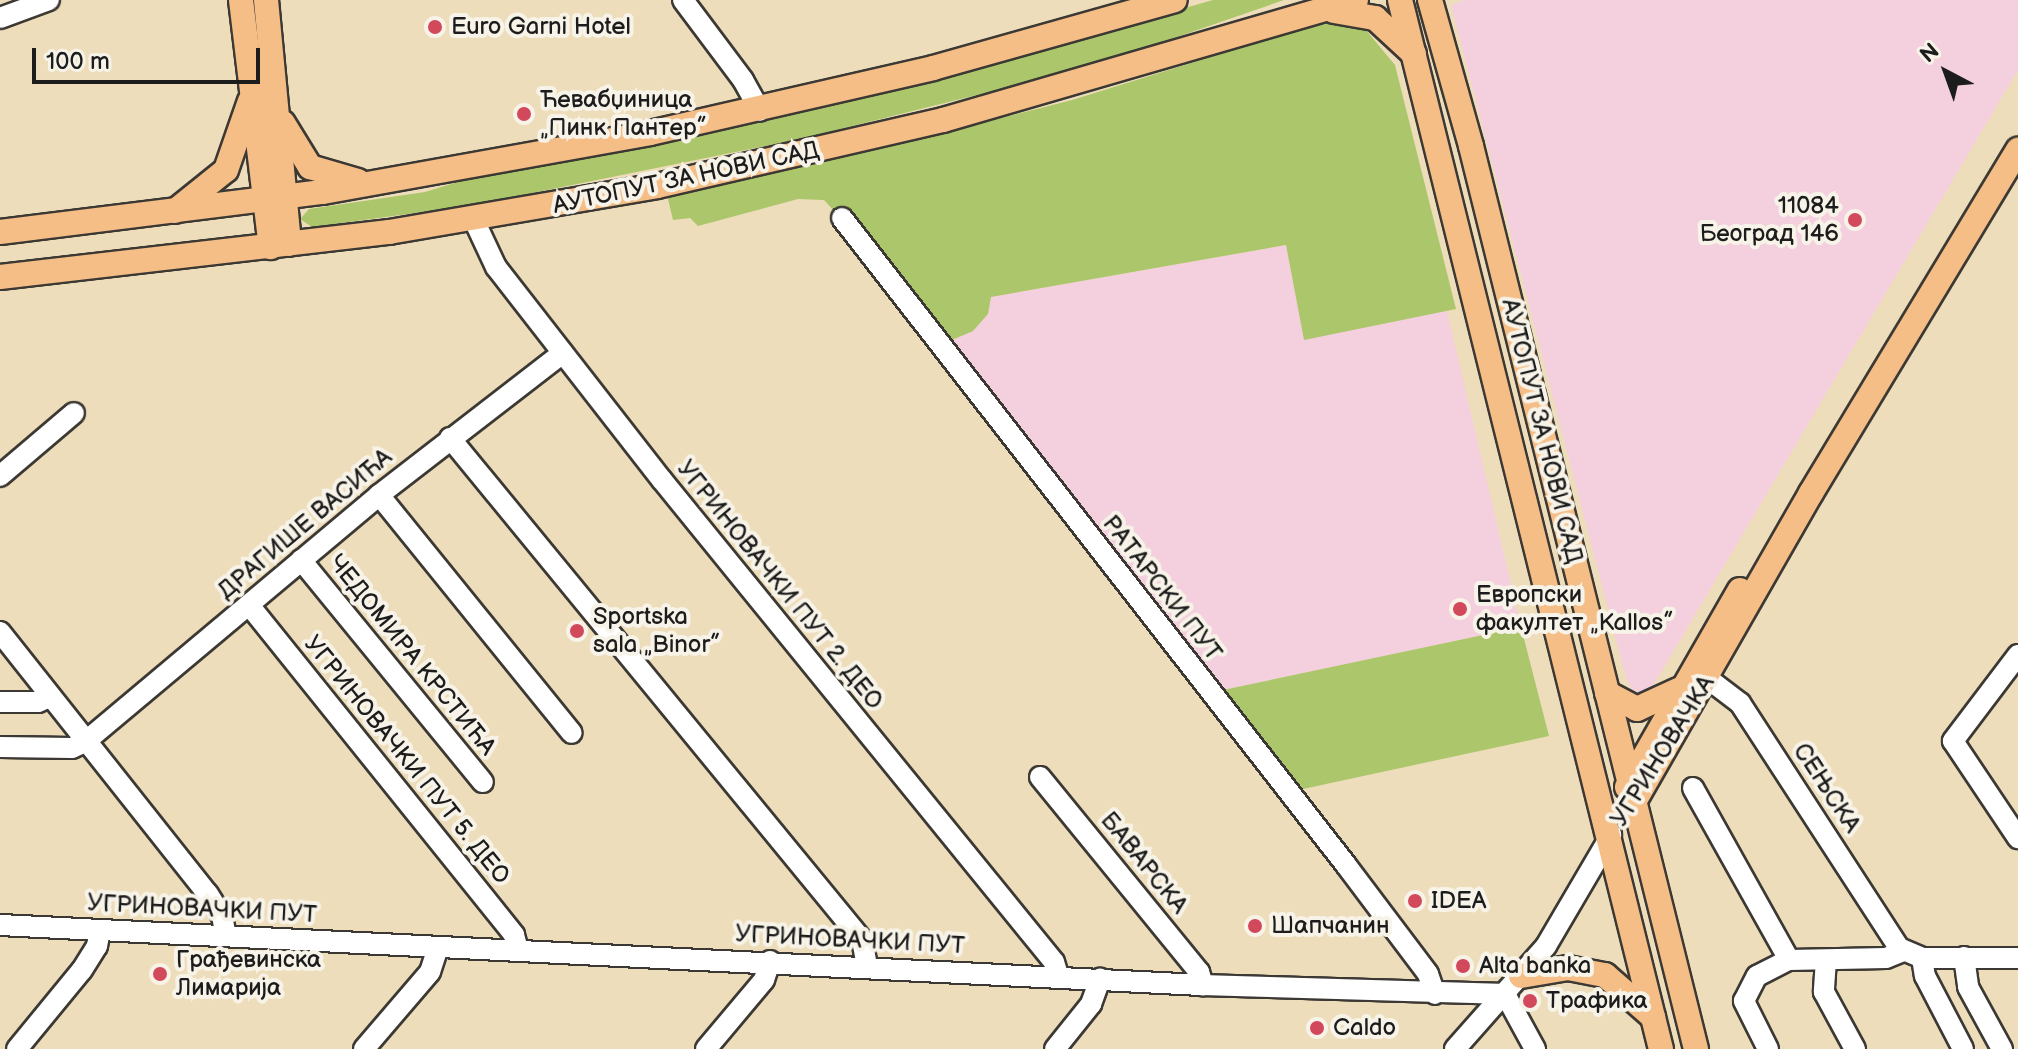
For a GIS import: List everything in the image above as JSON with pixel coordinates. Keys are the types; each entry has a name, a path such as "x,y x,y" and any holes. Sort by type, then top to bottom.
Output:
{"main road":[{"path":"241,0 280,246"},
{"path":"266,0 278,110 274,199"},
{"path":"0,232 171,214 388,182 760,111 1175,0"},
{"name":"АУТОПУТ ЗА НОВИ САД","path":"0,277 280,246 474,220 846,145 1053,91 1356,0"},
{"name":"АУТОПУТ ЗА НОВИ САД","path":"1400,0 1611,835 1661,1049"},
{"name":"АУТОПУТ ЗА НОВИ САД","path":"1430,0 1475,159 1696,1049"},
{"path":"1317,12 1344,11 1374,18 1415,56"},
{"path":"171,214 226,170 254,87"},
{"path":"278,110 288,137 310,167 348,181 388,182"},
{"name":"УГРИНОВАЧКА","path":"1632,792 1702,672 1749,576 1792,525 2018,150"},
{"name":"УГРИНОВАЧКА","path":"1611,835 1680,689 1702,672"},
{"path":"1607,693 1637,709 1655,705 1680,689"},
{"path":"1513,985 1568,968 1605,975 1654,1018"}],"street":[{"path":"0,18 49,0"},
{"path":"690,1 760,111"},
{"name":"РАТАРСКИ ПУТ","path":"842,218 1355,877 1428,974 1435,994"},
{"name":"УГРИНОВАЧКИ ПУТ 2. ДЕО","path":"474,220 488,254 563,353 1049,955 1058,975"},
{"name":"ДРАГИШЕ ВАСИЋА","path":"85,742 379,495 563,353"},
{"path":"0,476 74,413"},
{"path":"450,438 862,940 867,966"},
{"path":"379,495 572,733"},
{"name":"ЧЕДОМИРА КРСТИЋА","path":"301,560 483,782"},
{"name":"УГРИНОВАЧКИ ПУТ 5. ДЕО","path":"249,605 514,935 518,950"},
{"path":"0,632 208,894 222,916 226,936"},
{"path":"2018,655 1953,738 2018,838"},
{"name":"СЕЊСКА","path":"1702,672 1740,703 1912,954 1963,1049"},
{"path":"0,702 38,702 49,697"},
{"path":"0,747 72,748 85,742"},
{"name":"БАВАРСКА","path":"1040,777 1199,972 1203,985"},
{"path":"1693,788 1789,960"},
{"path":"1455,1049 1513,985 1567,914 1611,835"},
{"name":"УГРИНОВАЧКИ ПУТ","path":"0,925 1058,975 1203,985 1435,994 1513,985"},
{"path":"17,1049 82,970 97,946 100,930"},
{"path":"364,1049 430,972 438,947"},
{"path":"1768,1049 1746,1010 1744,993 1757,976 1789,960 1886,958 1912,954 2018,958"},
{"path":"1964,957 1965,980 2002,1049"},
{"path":"1826,960 1824,992 1855,1049"},
{"path":"706,1049 764,980 770,961"},
{"path":"1055,1049 1091,1004 1100,979"},
{"path":"1513,985 1535,1049"}],"shaded area":[{"path":"1464,0 2018,0 2018,70 1651,689 1642,693 1632,690 1626,678 1451,5"},
{"path":"1287,245 1304,339 1447,311 1521,627 1223,690 952,340 973,331 988,314 991,297"}],"green space":[{"path":"1213,0 1284,0 1093,66 800,139 474,205 312,227 300,219 309,209 425,192 471,178 905,88"},
{"path":"1344,23 1365,29 1395,65 1456,309 1304,340 1286,245 991,297 988,314 973,331 952,340 824,200 798,199 698,226 690,218 673,220 667,195 887,147 1072,100 1314,25"},
{"path":"1521,627 1549,736 1303,789 1223,690"}],"place":[{"name":"Euro Garni Hotel","path":"435,27"},
{"name":"Ћевабџиница „Пинк Пантер”","path":"524,114"},
{"name":"11084 Београд 146","path":"1855,220"},
{"name":"Европски факултет „Kallos”","path":"1460,609"},
{"name":"Sportska sala „Binor”","path":"577,631"},
{"name":"IDEA","path":"1415,901"},
{"name":"Шапчанин","path":"1255,926"},
{"name":"Alta banka","path":"1463,966"},
{"name":"Грађевинска Лимарија","path":"160,974"},
{"name":"Трафика","path":"1530,1001"},
{"name":"Caldo","path":"1317,1028"}]}
